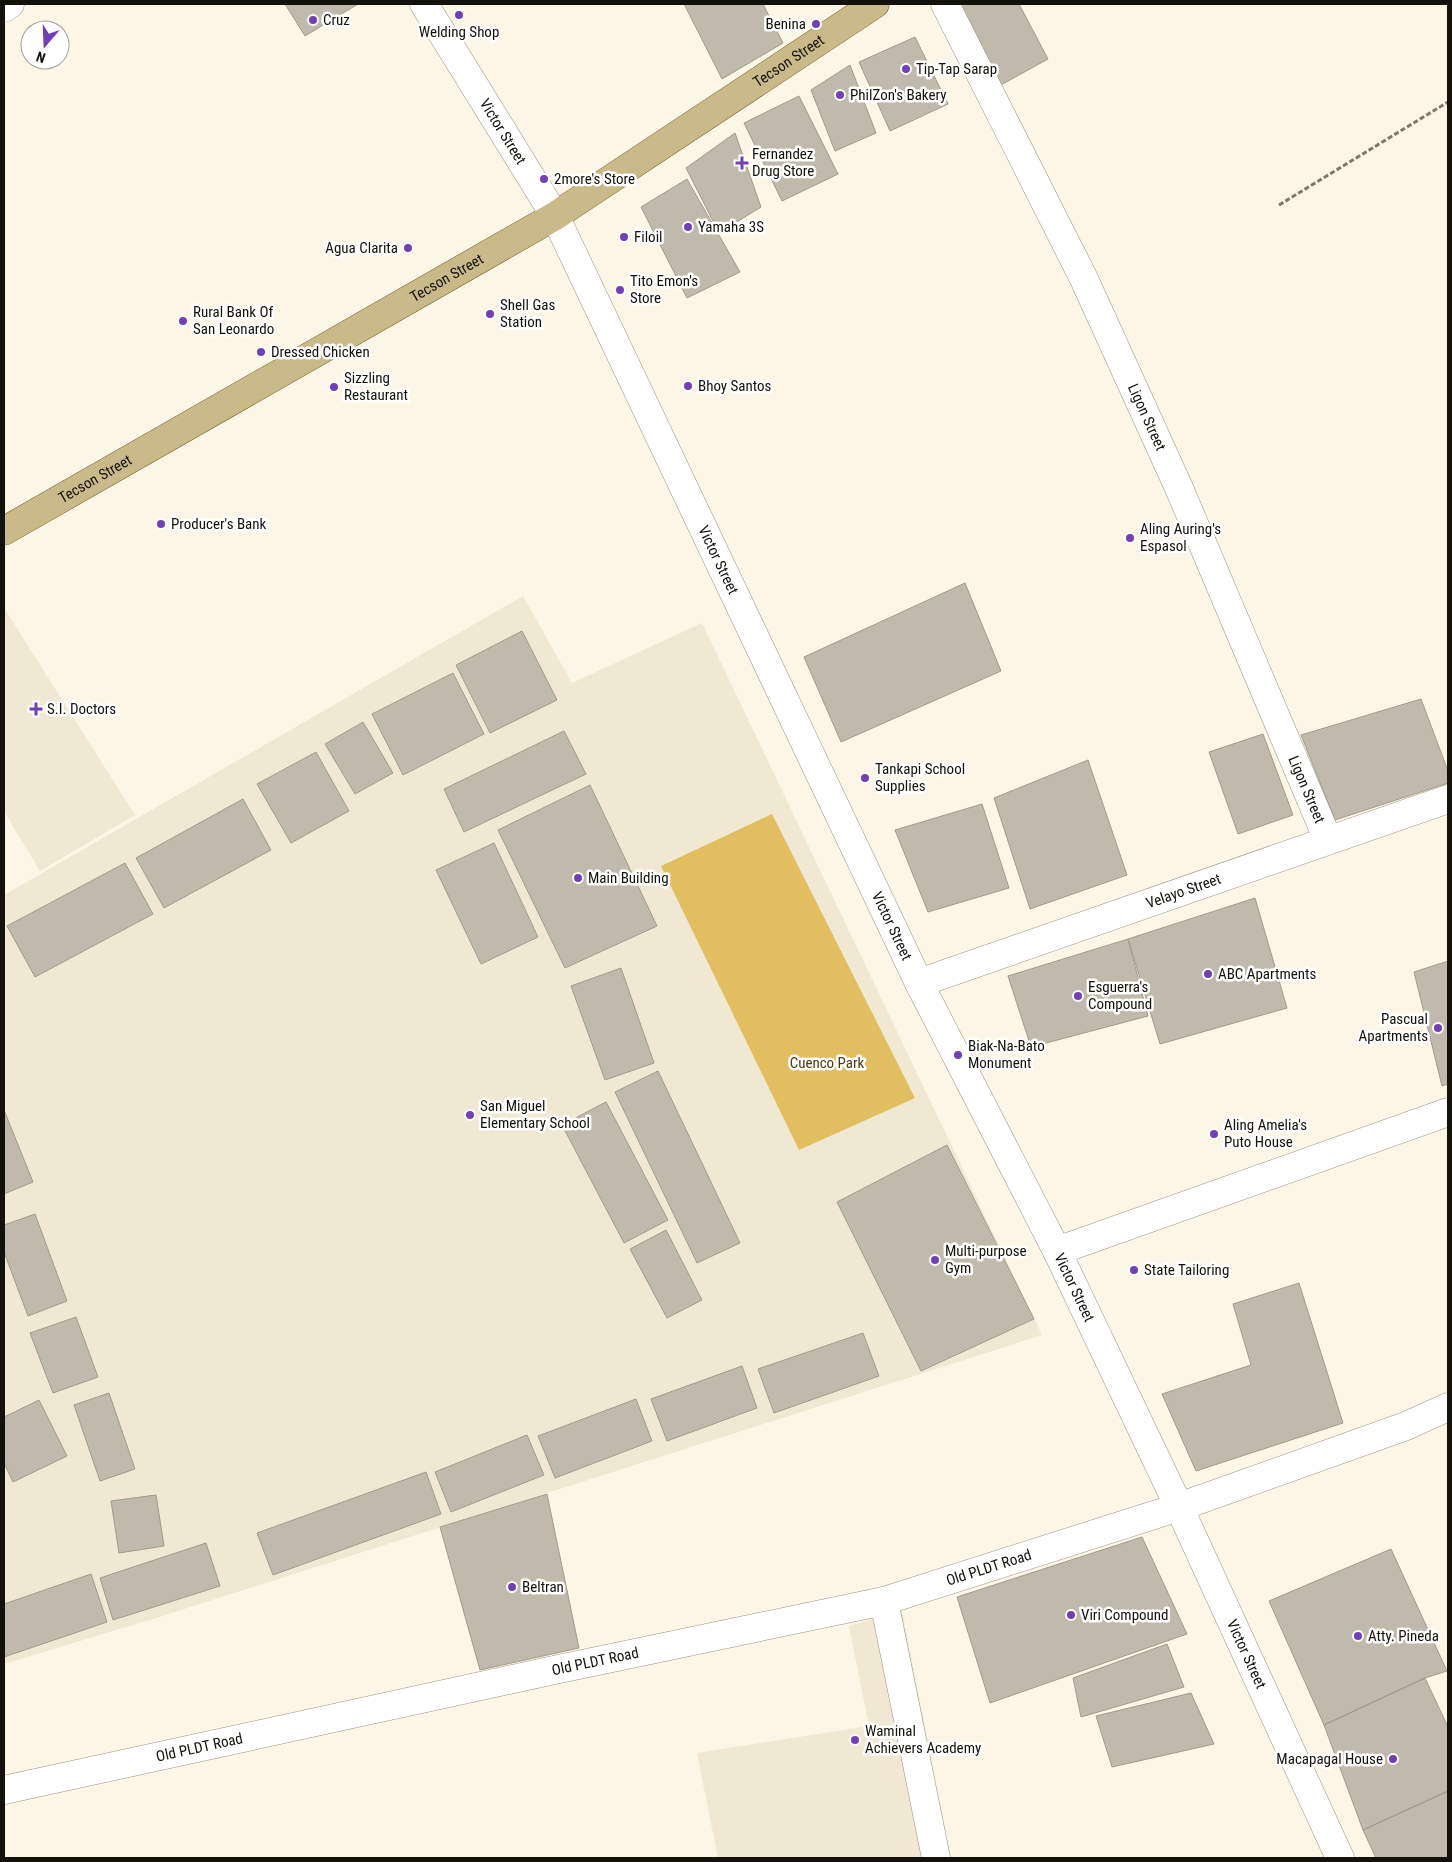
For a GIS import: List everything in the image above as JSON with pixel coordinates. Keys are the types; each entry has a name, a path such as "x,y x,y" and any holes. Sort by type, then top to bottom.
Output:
{"main road":[{"name":"Tecson Street","path":"4,531 555,216 875,4"}],"street":[{"path":"4,8 10,4"},
{"name":"Victor Street","path":"424,4 555,216 920,983 1057,1251 1180,1507 1340,1858"},
{"name":"Ligon Street","path":"945,4 1084,279 1179,488 1328,840"},
{"name":"Velayo Street","path":"920,983 1328,840 1448,800"},
{"path":"1057,1251 1448,1112"},
{"name":"Old PLDT Road","path":"4,1790 559,1669 884,1601 1180,1507 1406,1426 1448,1407"},
{"path":"884,1601 936,1858"}],"path":[{"path":"1279,204 1448,102"}],"shaded area":[{"name":"San Miguel Elementary School","path":"523,596 572,683 702,623 1042,1335 156,1618 4,1664 4,895"},
{"name":"S.I. Doctors","path":"4,608 135,815 40,871 4,811"},
{"name":"Waminal Achievers Academy","path":"902,1610 951,1858 718,1858 697,1753 869,1726 849,1626"}],"green space":[{"name":"Cuenco Park","path":"772,814 915,1098 799,1150 661,866"}],"building":[{"name":"Cruz","path":"285,4 358,4 305,36"},
{"path":"684,4 763,4 783,43 722,79"},
{"path":"956,4 1019,4 1048,59 990,91"},
{"path":"915,37 948,104 890,131 859,62"},
{"path":"850,65 876,133 835,151 811,90"},
{"path":"799,96 838,174 782,201 744,123"},
{"path":"735,133 761,207 719,233 686,168"},
{"path":"687,179 740,272 687,298 641,207"},
{"path":"965,583 1001,671 841,742 804,657"},
{"path":"522,631 557,700 490,733 456,665"},
{"path":"453,673 484,734 403,775 372,714"},
{"path":"1421,699 1448,771 1448,783 1335,820 1301,735"},
{"path":"363,722 393,773 355,794 325,744"},
{"path":"564,731 586,774 464,832 444,789"},
{"path":"1263,734 1293,815 1238,834 1209,752"},
{"path":"316,752 349,811 291,843 257,784"},
{"path":"1088,760 1127,875 1030,909 994,798"},
{"name":"Main Building","path":"590,785 657,926 565,968 498,830"},
{"path":"243,799 271,850 164,908 136,858"},
{"path":"982,804 1009,888 928,912 895,830"},
{"path":"494,843 538,937 481,964 436,870"},
{"path":"125,863 153,914 35,977 7,926"},
{"name":"ABC Apartments","path":"1255,898 1287,1008 1160,1044 1128,939"},
{"name":"Esguerra's Compound","path":"1128,939 1148,1016 1031,1047 1008,976"},
{"name":"Pascual Apartments","path":"1448,961 1448,1084 1442,1086 1414,972"},
{"path":"621,968 654,1063 605,1080 571,986"},
{"path":"658,1071 740,1243 697,1263 615,1092"},
{"path":"606,1102 668,1220 624,1243 562,1125"},
{"path":"4,1110 33,1182 4,1194"},
{"name":"Multi-purpose Gym","path":"947,1145 1034,1319 921,1371 837,1202"},
{"path":"35,1214 67,1301 28,1316 4,1252 4,1225"},
{"path":"666,1230 702,1300 667,1318 630,1249"},
{"path":"1299,1283 1343,1423 1196,1471 1162,1394 1251,1365 1233,1304"},
{"path":"76,1317 98,1377 53,1393 30,1333"},
{"path":"863,1333 879,1376 774,1413 758,1369"},
{"path":"742,1366 757,1408 667,1441 651,1399"},
{"path":"109,1393 135,1469 100,1481 74,1405"},
{"path":"636,1399 652,1441 555,1478 538,1436"},
{"path":"39,1400 67,1456 13,1482 4,1463 4,1417"},
{"path":"527,1435 544,1475 451,1512 435,1472"},
{"path":"426,1472 441,1514 273,1575 257,1533"},
{"name":"Beltran","path":"547,1494 579,1648 480,1670 440,1527"},
{"path":"156,1495 164,1546 119,1553 111,1501"},
{"name":"Viri Compound","path":"1142,1537 1187,1634 990,1703 957,1597"},
{"path":"206,1543 220,1586 113,1620 100,1578"},
{"name":"Atty. Pineda","path":"1391,1549 1447,1671 1425,1678 1324,1725 1269,1601"},
{"path":"91,1574 107,1622 4,1657 4,1604"},
{"path":"1167,1644 1184,1687 1081,1717 1073,1678"},
{"name":"Macapagal House","path":"1425,1678 1448,1727 1448,1791 1363,1830 1324,1725"},
{"path":"1191,1693 1214,1744 1112,1767 1096,1716"},
{"path":"1448,1791 1448,1858 1376,1858 1363,1830"}],"place":[{"name":"Welding Shop","path":"459,15"},
{"name":"Cruz","path":"313,20"},
{"name":"Benina","path":"816,24"},
{"name":"Tip-Tap Sarap","path":"906,69"},
{"name":"PhilZon's Bakery","path":"840,95"},
{"name":"Fernandez Drug Store","path":"742,163"},
{"name":"2more's Store","path":"544,179"},
{"name":"Yamaha 3S","path":"688,227"},
{"name":"Filoil","path":"624,237"},
{"name":"Agua Clarita","path":"408,248"},
{"name":"Tito Emon's Store","path":"620,290"},
{"name":"Shell Gas Station","path":"490,314"},
{"name":"Rural Bank Of San Leonardo","path":"183,321"},
{"name":"Dressed Chicken","path":"261,352"},
{"name":"Bhoy Santos","path":"688,386"},
{"name":"Sizzling Restaurant","path":"334,387"},
{"name":"Producer's Bank","path":"161,524"},
{"name":"Aling Auring's Espasol","path":"1130,538"},
{"name":"S.I. Doctors","path":"36,709"},
{"name":"Tankapi School Supplies","path":"865,778"},
{"name":"Main Building","path":"578,878"},
{"name":"ABC Apartments","path":"1208,974"},
{"name":"Esguerra's Compound","path":"1078,996"},
{"name":"Pascual Apartments","path":"1438,1028"},
{"name":"Biak-Na-Bato Monument","path":"958,1055"},
{"name":"San Miguel Elementary School","path":"470,1115"},
{"name":"Aling Amelia's Puto House","path":"1214,1134"},
{"name":"Multi-purpose Gym","path":"935,1260"},
{"name":"State Tailoring","path":"1134,1270"},
{"name":"Beltran","path":"512,1587"},
{"name":"Viri Compound","path":"1071,1615"},
{"name":"Atty. Pineda","path":"1358,1636"},
{"name":"Waminal Achievers Academy","path":"855,1740"},
{"name":"Macapagal House","path":"1393,1759"}]}
